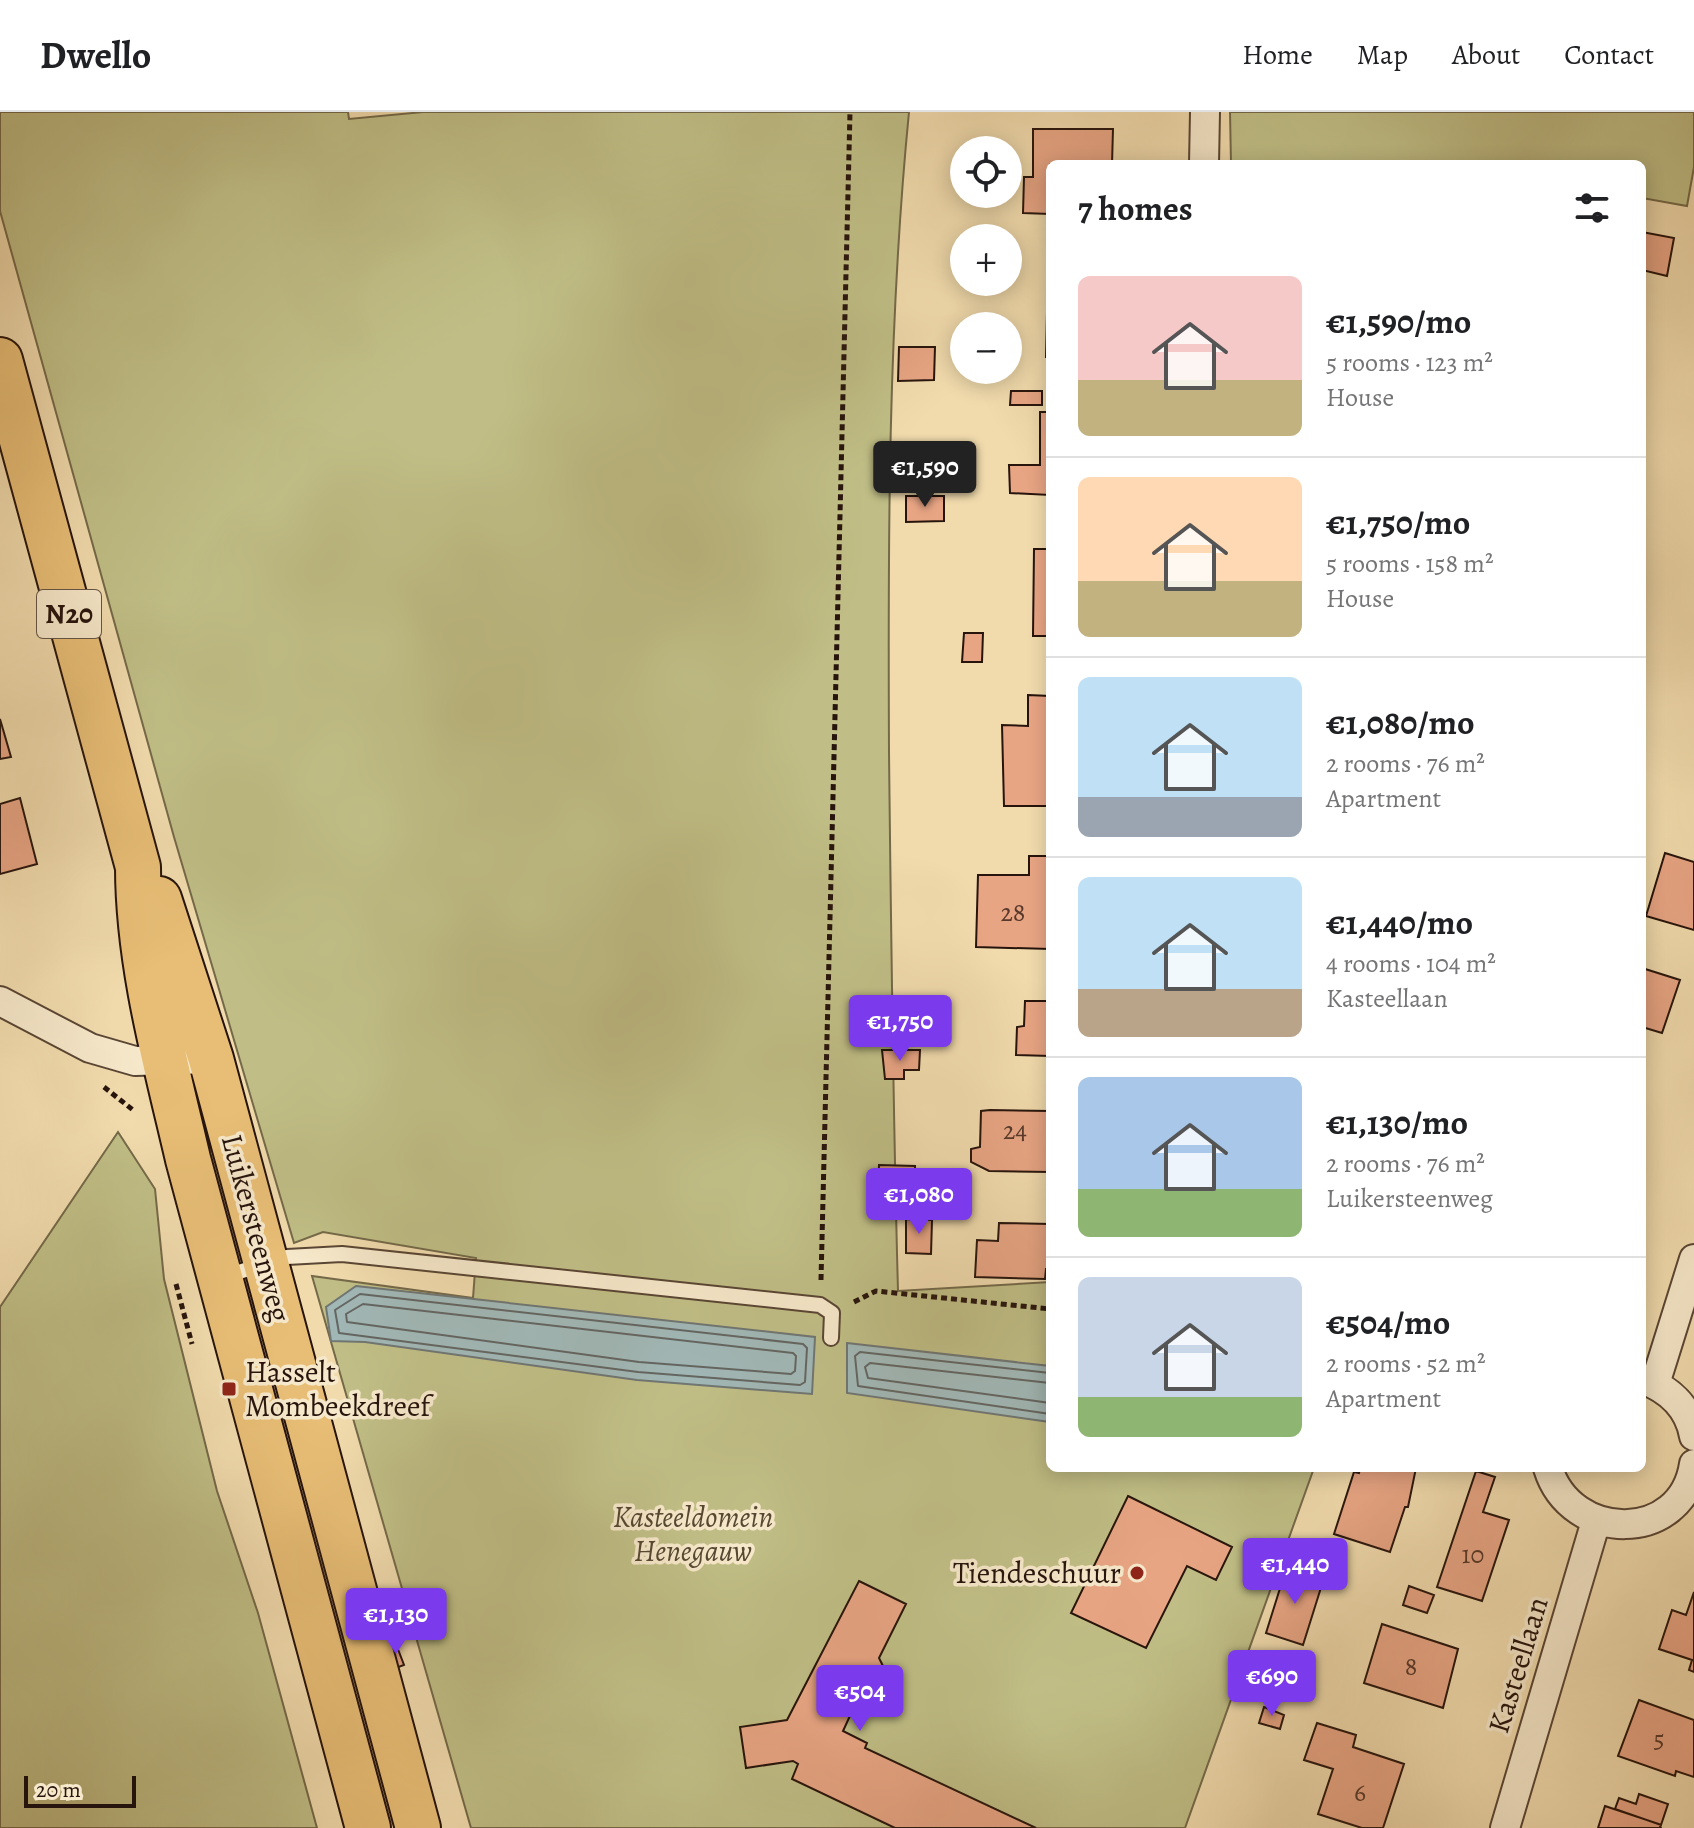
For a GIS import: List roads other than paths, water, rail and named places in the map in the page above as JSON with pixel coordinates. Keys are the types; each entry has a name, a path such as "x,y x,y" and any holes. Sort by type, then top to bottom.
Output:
{"main road":[{"name":"Luikersteenweg","path":"0,360 138,867 138,910 165,1060 188,1159 368,1828"},
{"name":"Luikersteenweg","path":"138,867 160,900 211,1059 418,1828"}],"street":[{"path":"1204,160 1205,112"},
{"path":"0,1001 90,1048 135,1061 211,1059"},
{"path":"1694,1259 1649,1382 1680,1404 1694,1436"},
{"path":"1550,1472 1558,1491 1573,1508 1596,1521 1623,1525 1654,1517 1680,1496 1694,1467"},
{"name":"Kasteellaan","path":"1505,1828 1596,1521"}],"lane":[{"path":"222,1277 287,1257 342,1254 820,1305 832,1313 831,1338"}],"water":[{"path":"356,1286 815,1337 812,1394 637,1380 365,1342 331,1341 326,1307"},
{"path":"847,1343 1046,1366 1046,1421 847,1393"}],"place":[{"name":"Hasselt Mombeekdreef","path":"229,1389"},
{"name":"Tiendeschuur","path":"1137,1573"}],"park label":[{"name":"Kasteeldomein Henegauw","path":"693,1534"}]}
